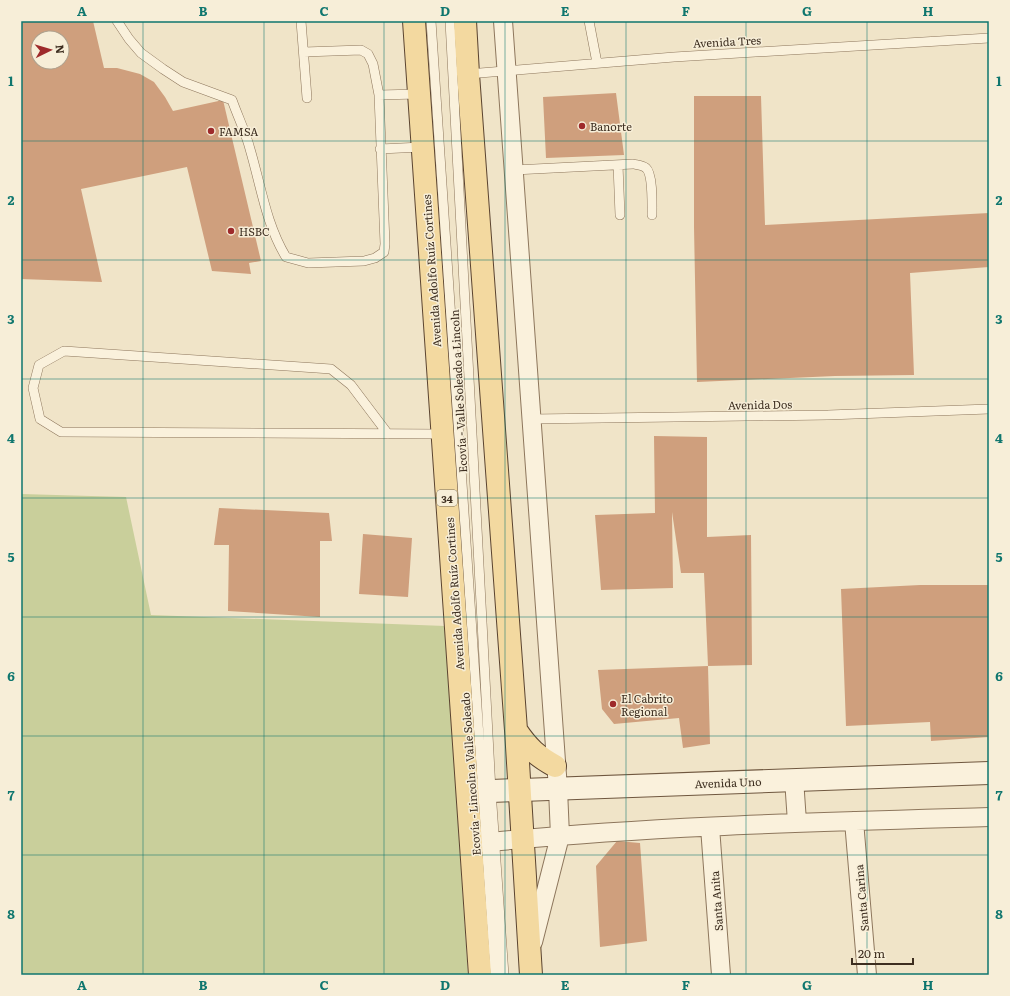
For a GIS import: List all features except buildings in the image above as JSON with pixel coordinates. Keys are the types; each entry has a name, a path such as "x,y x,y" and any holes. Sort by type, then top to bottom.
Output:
{"main road":[{"name":"Avenida Adolfo Ruíz Cortines","path":"414,21 442,434 480,790 484,843 480,975"},
{"path":"465,21 516,730 530,966"},
{"path":"516,730 526,745 556,766"}],"street":[{"path":"506,23 506,71 532,419 560,836 530,966"},
{"name":"Avenida Uno","path":"480,790 558,789 794,779 989,773"},
{"path":"794,779 797,822"},
{"path":"484,843 560,836 797,822 989,817"},
{"name":"Santa Carina","path":"854,821 867,975"},
{"name":"Santa Anita","path":"710,827 721,975"}],"lane":[{"path":"117,21 141,53 163,69 182,82 232,100 250,148 264,203 277,242 286,257 308,263 364,261 375,258 384,252 386,244 378,95 373,64 368,54 361,50 304,52"},
{"path":"301,21 307,98"},
{"name":"Ecovía - Lincoln a Valle Soleado","path":"431,21 480,790"},
{"name":"Ecovía - Valle Soleado a Lincoln","path":"450,21 480,790"},
{"path":"589,21 597,63"},
{"name":"Avenida Tres","path":"468,74 674,56 989,38"},
{"path":"378,95 418,94"},
{"path":"380,148 422,147"},
{"path":"514,170 633,164 646,168 650,175 652,215"},
{"path":"618,165 620,215"},
{"path":"388,434 351,385 331,369 64,351 39,365 33,388 40,419 61,432 388,434 442,434"},
{"name":"Avenida Dos","path":"532,419 828,415 989,409"},
{"path":"484,843 504,975"},
{"name":"Ecovía - Lincoln a Valle Soleado","path":"484,843 496,975"}],"green space":[{"path":"21,494 126,497 151,615 445,626 468,975 21,975"}],"place":[{"name":"Banorte","path":"582,126"},
{"name":"FAMSA","path":"211,131"},
{"name":"HSBC","path":"231,231"},
{"name":"El Cabrito Regional","path":"613,704"}]}
